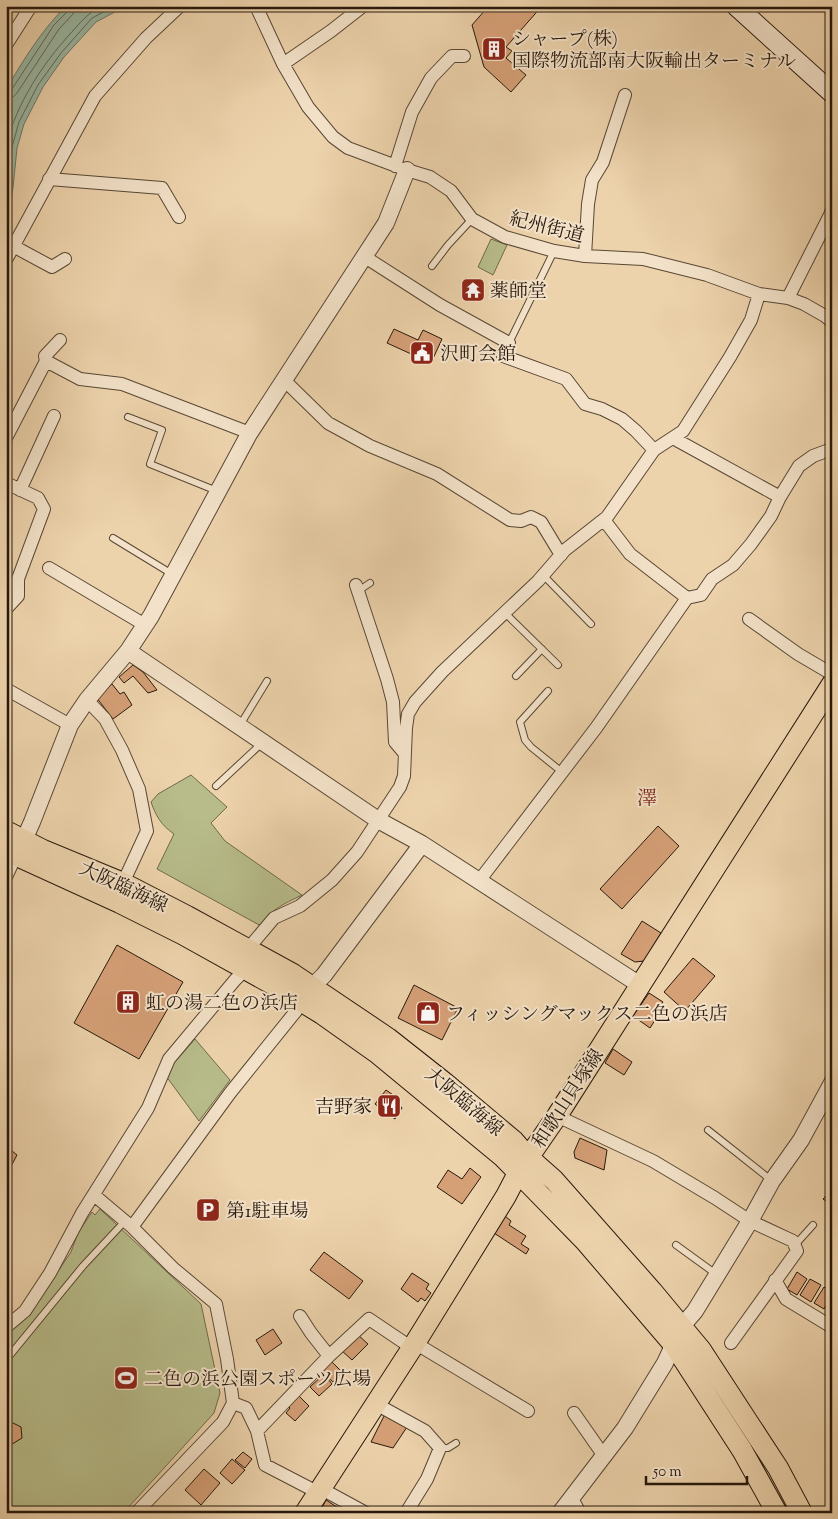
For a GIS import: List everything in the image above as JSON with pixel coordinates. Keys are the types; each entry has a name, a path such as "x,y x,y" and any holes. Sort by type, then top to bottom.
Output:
{"main road":[{"path":"736,6 832,93"},
{"name":"和歌山貝塚線","path":"305,1513 414,1346 506,1196 523,1164 556,1116 832,684"},
{"name":"大阪臨海線","path":"13,844 123,883 187,916 247,959"},
{"name":"大阪臨海線","path":"13,844 120,903 247,959 293,974 306,994 388,1038 514,1142 523,1164 585,1241 674,1345 742,1450 777,1513"},
{"name":"大阪臨海線","path":"523,1164 554,1180 682,1326 701,1350 778,1468 802,1513"}],"street":[{"path":"6,44 31,6"},
{"path":"6,260 95,96 146,38 180,6"},
{"name":"紀州街道","path":"256,6 283,64 308,107 333,137 348,148 430,177 452,191 472,219 505,237 554,251 585,256 643,259 707,275 759,294 788,298 804,304 832,322"},
{"path":"283,64 332,31 363,6"},
{"path":"6,877 13,844 70,725 87,700 128,651 145,625 250,432 386,223 401,168 412,112 431,78 452,56 464,56"},
{"path":"585,256 588,204 592,180 603,162 625,95"},
{"path":"49,179 162,188 180,217"},
{"path":"788,298 832,211"},
{"path":"13,246 52,268 65,259"},
{"path":"365,257 440,305 509,343 503,356 566,379 585,404 602,409 622,419 636,430 654,450"},
{"path":"6,1327 24,1311 50,1272 82,1213 148,1108 169,1059 235,980 274,918 300,906 332,880 357,852 400,787 404,776 408,714 415,702 442,672 543,575 561,555 607,517 654,450 683,431 751,320 759,294"},
{"path":"6,438 46,361 45,356 60,340"},
{"path":"46,361 80,379 111,381 122,384 250,432"},
{"path":"283,379 328,423 370,446 437,474 510,520 521,521 531,517 540,522 561,555"},
{"path":"20,490 54,416"},
{"path":"673,438 780,497"},
{"path":"479,881 596,728 687,598 701,595 712,579 733,565 743,554 771,516 799,466 813,456 832,449"},
{"path":"6,483 38,498 44,509 18,579 18,596 6,609"},
{"path":"604,520 630,554 687,598"},
{"path":"49,568 145,625"},
{"path":"357,588 393,702 395,742 405,754"},
{"path":"749,619 798,654 832,674"},
{"path":"128,651 378,820 422,844 640,985"},
{"path":"6,689 70,725"},
{"path":"87,700 105,719 122,750 139,790 147,831 123,883"},
{"path":"129,1224 296,1011 306,994 324,975 422,844"},
{"path":"560,1513 625,1428 665,1364 682,1326 693,1315 750,1222 772,1181 801,1140 832,1083"},
{"path":"556,1116 653,1161 715,1198 750,1222 793,1241 797,1251 731,1343"},
{"path":"94,1195 129,1224 173,1268 216,1304 227,1359 233,1403 223,1422 139,1512"},
{"path":"775,1280 786,1299 832,1327"},
{"path":"300,1316 310,1333 329,1356"},
{"path":"257,1431 329,1356 369,1319 528,1411"},
{"path":"233,1403 246,1408 257,1431 265,1465 366,1513"},
{"path":"376,1404 425,1431 440,1448 427,1479 406,1513"},
{"path":"574,1414 604,1456"},
{"path":"571,1497 580,1513"}],"lane":[{"path":"432,266 448,244 472,219"},
{"path":"509,343 554,251"},
{"path":"128,417 162,430 150,464 218,491"},
{"path":"113,538 173,575"},
{"path":"543,575 591,624"},
{"path":"357,588 370,583"},
{"path":"505,612 558,665"},
{"path":"516,676 542,649"},
{"path":"239,726 267,680"},
{"path":"548,691 520,722 525,740 562,772"},
{"path":"216,786 263,742"},
{"path":"708,1130 772,1181"},
{"path":"6,1360 83,1266 129,1224"},
{"path":"794,1245 813,1225"},
{"path":"676,1245 717,1275"},
{"path":"440,1448 448,1448 456,1443"}],"green space":[{"path":"491,239 507,245 493,275 478,267"},
{"path":"191,775 227,807 211,823 225,841 302,895 274,911 261,926 157,869 174,834 160,820 151,802 158,794"},
{"path":"195,1039 230,1080 199,1121 166,1076 174,1063"},
{"path":"100,1209 201,1304 220,1393 214,1413 126,1510 130,1513 6,1513 6,1334 34,1307 71,1252 78,1233 92,1212 95,1215"}],"water":[{"path":"66,6 126,6 96,22 64,57 43,87 24,124 17,148 13,188 6,227 6,90 33,46"}],"building":[{"name":"シャープ(株) 国際物流部南大阪輸出ターミナル","path":"483,6 542,6 506,47 512,51 506,58 526,75 511,92 484,67 472,25 486,9"},
{"name":"沢町会館","path":"394,329 418,340 423,330 442,339 431,363 387,343"},
{"path":"133,665 143,672 157,690 148,693 133,676 124,683 119,677"},
{"path":"112,684 120,694 124,692 132,705 113,719 96,697"},
{"path":"658,826 679,846 622,909 600,889"},
{"path":"642,921 661,933 644,961 635,962 621,954"},
{"name":"虹の湯二色の浜店","path":"117,945 183,982 139,1059 74,1023"},
{"path":"693,958 715,976 685,1011 664,992"},
{"name":"フィッシングマックス二色の浜店","path":"414,985 458,1008 442,1040 398,1018"},
{"path":"649,993 663,1002 656,1012 659,1014 650,1028 633,1016"},
{"path":"613,1049 632,1062 624,1075 605,1063"},
{"name":"吉野家","path":"386,1090 399,1099 396,1101 402,1108 395,1119 375,1104"},
{"path":"580,1138 607,1150 604,1170 575,1158 574,1152"},
{"path":"6,1146 17,1155 6,1176"},
{"path":"470,1168 481,1177 462,1204 437,1187 448,1170 462,1179"},
{"path":"828,1194 832,1196 832,1205 823,1199"},
{"path":"505,1216 511,1221 509,1225 526,1236 521,1244 529,1249 526,1254 494,1233"},
{"path":"324,1252 363,1281 349,1299 310,1270"},
{"path":"797,1272 807,1279 797,1295 787,1289"},
{"path":"412,1273 429,1284 426,1289 431,1293 425,1301 421,1298 418,1302 401,1289"},
{"path":"810,1279 821,1285 811,1302 800,1295"},
{"path":"824,1287 832,1291 832,1296 824,1309 814,1303"},
{"path":"273,1329 282,1343 265,1355 256,1340"},
{"path":"357,1334 368,1344 352,1360 341,1350"},
{"path":"331,1361 342,1372 333,1382 321,1371"},
{"path":"324,1374 332,1384 319,1396 310,1387"},
{"path":"296,1393 309,1406 295,1421 286,1413 290,1408 286,1404"},
{"path":"385,1414 407,1427 393,1448 371,1442"},
{"path":"11,1422 21,1427 22,1438 9,1446 6,1445 6,1425"},
{"path":"243,1452 252,1459 245,1468 235,1460"},
{"path":"232,1459 245,1470 232,1484 220,1473"},
{"path":"204,1469 220,1483 201,1505 185,1490"},
{"path":"326,1500 343,1511 342,1513 319,1513"}],"place":[{"name":"シャープ(株) 国際物流部南大阪輸出ターミナル","path":"494,49"},
{"name":"薬師堂","path":"473,290"},
{"name":"沢町会館","path":"422,353"},
{"name":"虹の湯二色の浜店","path":"128,1002"},
{"name":"フィッシングマックス二色の浜店","path":"428,1013"},
{"name":"吉野家","path":"389,1106"},
{"name":"第1駐車場","path":"208,1210"},
{"name":"二色の浜公園スポーツ広場","path":"126,1378"}],"district":[{"name":"澤","path":"647,798"}]}
